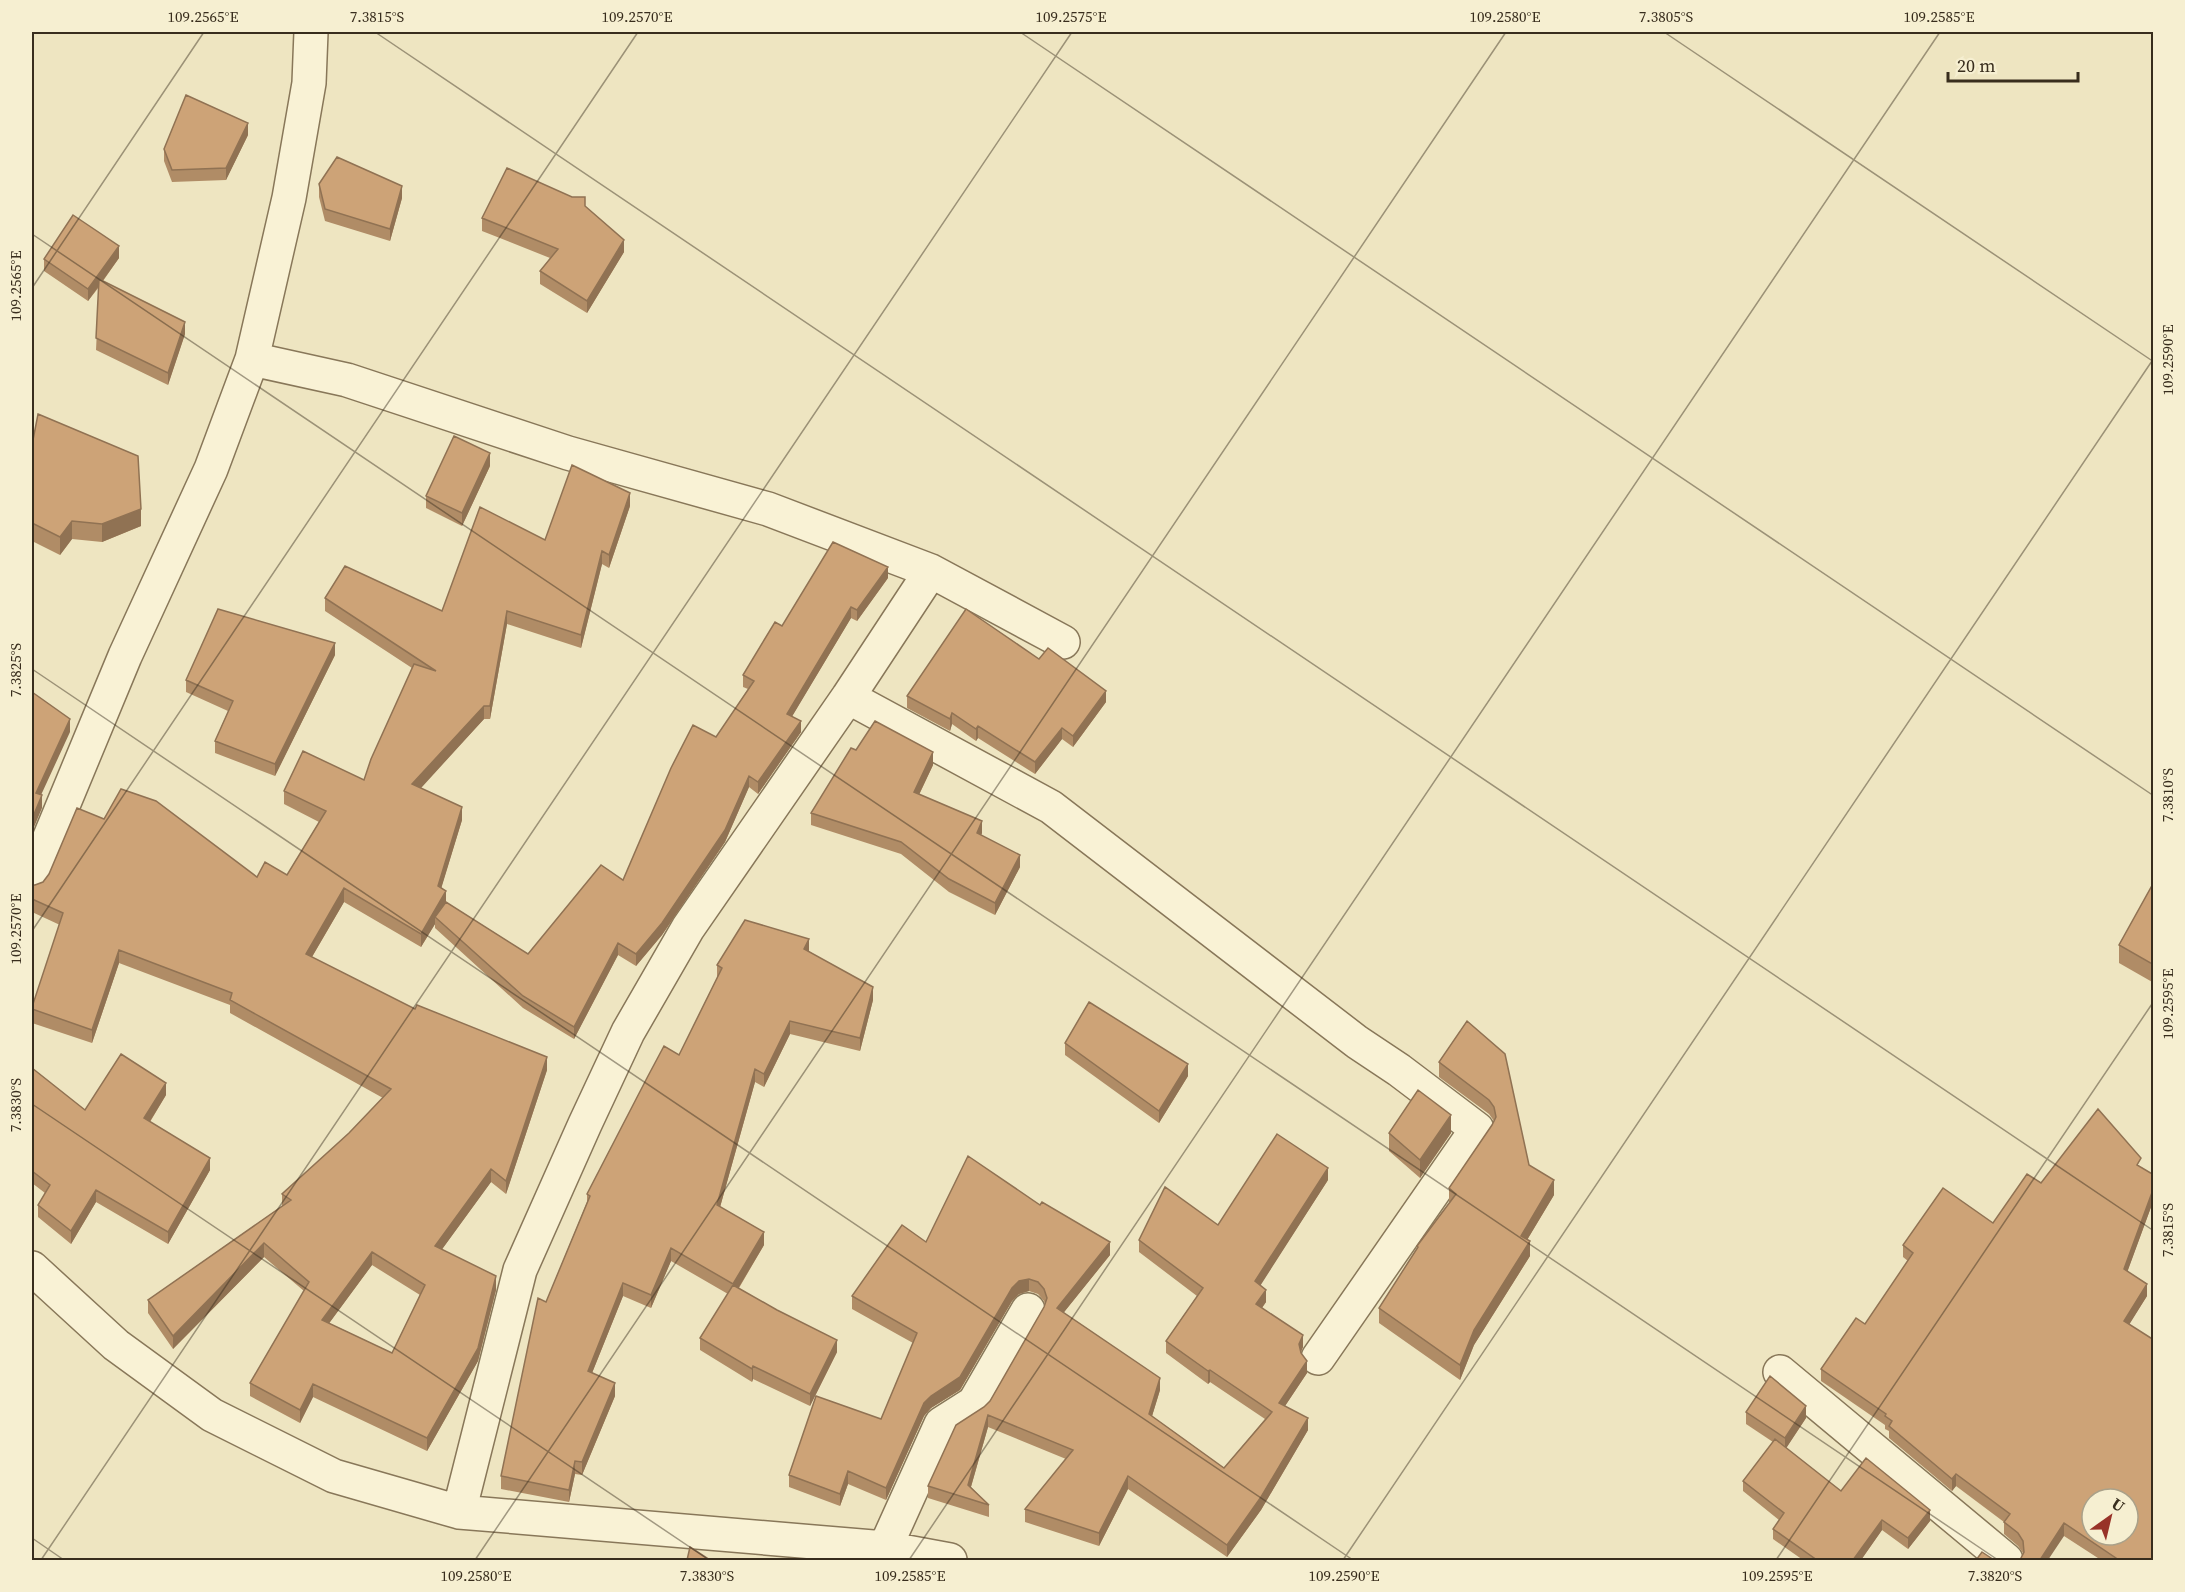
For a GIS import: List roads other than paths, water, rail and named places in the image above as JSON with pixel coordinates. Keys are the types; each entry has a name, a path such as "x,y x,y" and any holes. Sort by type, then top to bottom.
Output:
{"street":[{"path":"32,880 125,656 212,469 252,359 291,187 309,83 311,32"},
{"path":"252,359 347,380 568,453 768,509 931,572 1063,642"},
{"path":"459,1512 520,1270 628,1032 688,928 848,697 931,572"},
{"path":"848,697 1051,807 1358,1042 1477,1129 1318,1358"},
{"path":"32,1268 116,1346 212,1415 334,1476 459,1512 885,1548 950,1560"},
{"path":"885,1548 941,1424 974,1402 1028,1310"},
{"path":"1780,1372 2006,1560"}]}
